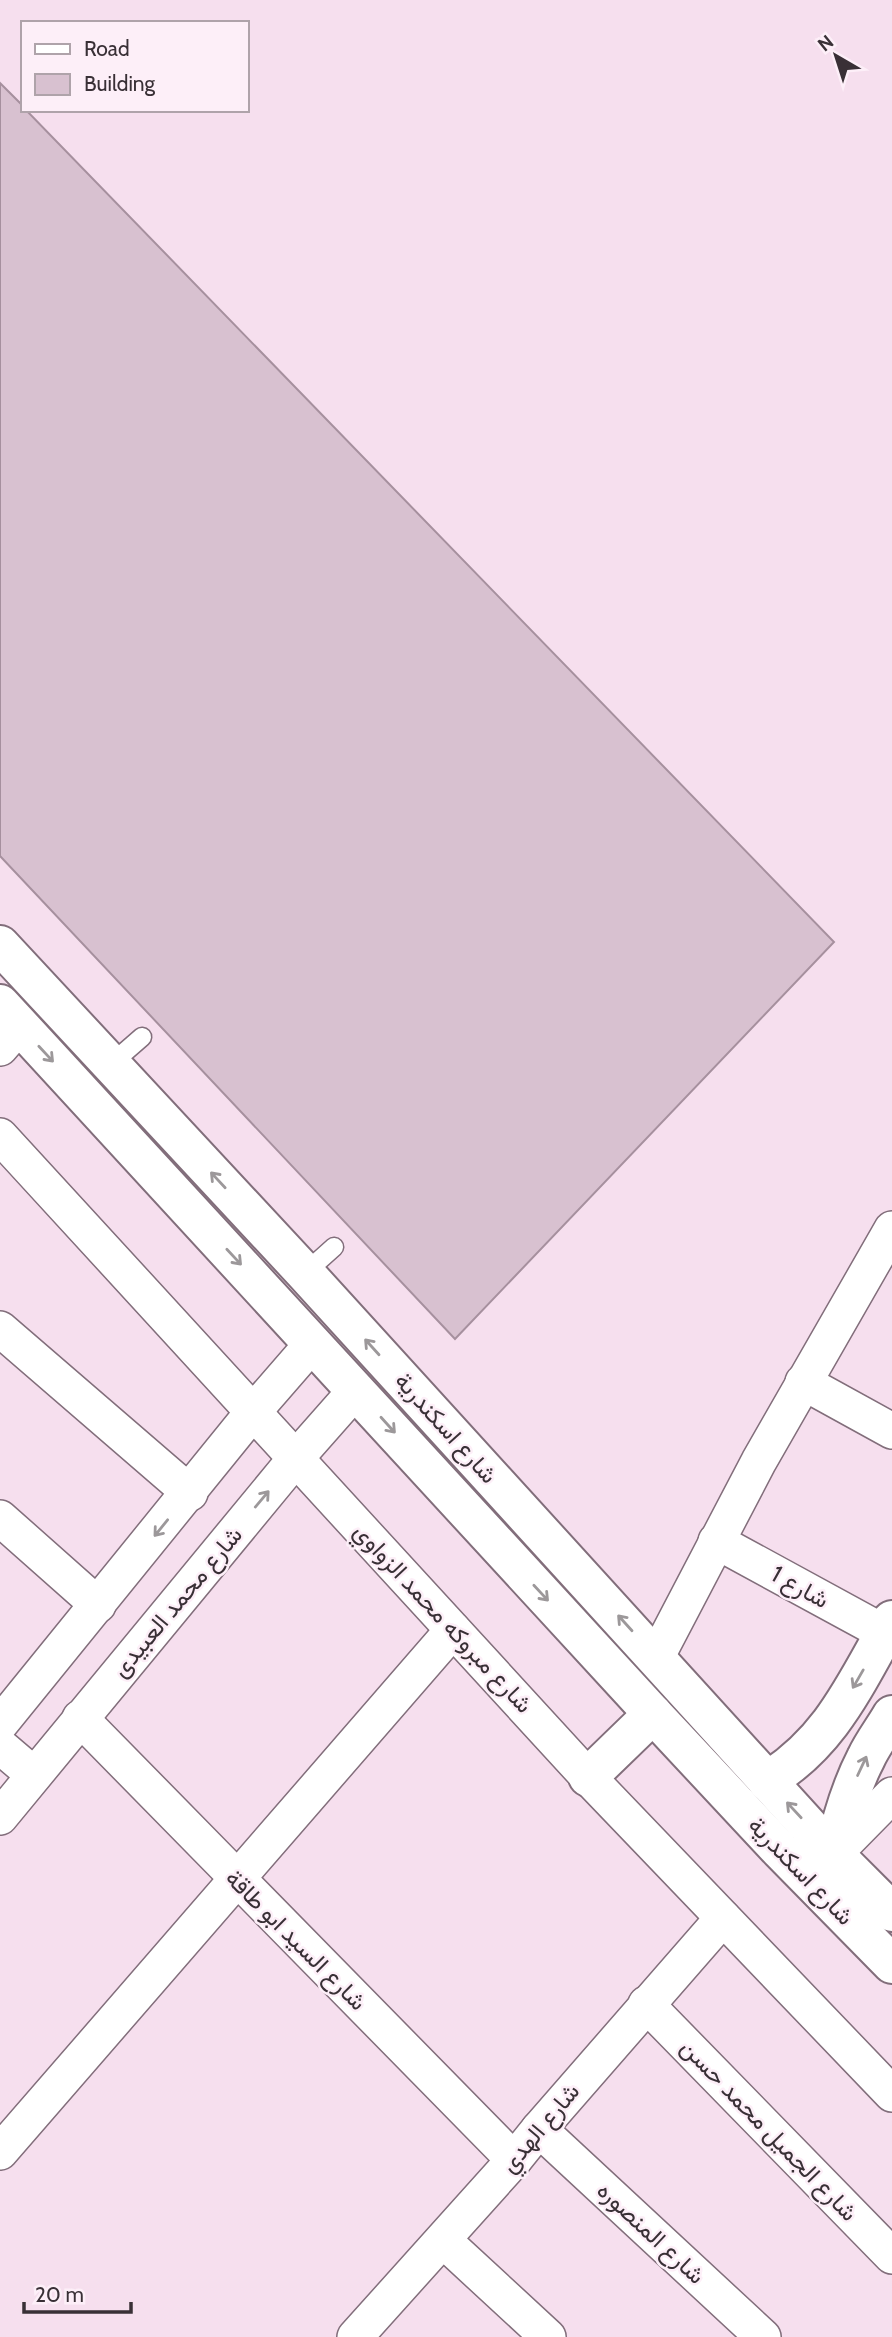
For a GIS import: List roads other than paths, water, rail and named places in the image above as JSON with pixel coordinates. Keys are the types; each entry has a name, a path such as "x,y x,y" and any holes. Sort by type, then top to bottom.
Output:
{"street":[{"name":"شارع اسكندرية","path":"0,945 305,1273 834,1854 892,1912"},
{"name":"شارع اسكندرية","path":"7,1026 125,1140 653,1714 780,1850 892,1964"},
{"path":"125,1140 155,1112"},
{"name":"شارع مبروكه محمد الزواوي","path":"0,1136 588,1777 892,2094"},
{"path":"656,1658 803,1382 892,1228"},
{"path":"0,1329 190,1493"},
{"path":"0,1724 313,1343"},
{"path":"803,1382 892,1431"},
{"name":"شارع محمد العبيدى","path":"0,1816 296,1458 356,1390"},
{"path":"0,1518 98,1605"},
{"name":"شارع 1","path":"716,1541 888,1627"},
{"path":"767,1781 812,1747 832,1724 888,1627"},
{"path":"0,2152 453,1630"},
{"path":"588,1777 653,1714"},
{"path":"834,1854 852,1787 867,1755 892,1715"},
{"name":"شارع السيد ابو طاقة","path":"80,1718 514,2160"},
{"path":"0,1746 34,1774"},
{"path":"834,1854 892,1795"},
{"name":"شارع الهدي","path":"355,2337 514,2160 723,1918"},
{"name":"شارع الجميل محمد حسن","path":"646,2004 892,2256"},
{"name":"شارع المنصوره","path":"539,2129 763,2337"},
{"path":"443,2239 548,2337"}],"lane":[{"path":"111,1064 142,1037"},
{"path":"305,1273 334,1247"}]}
